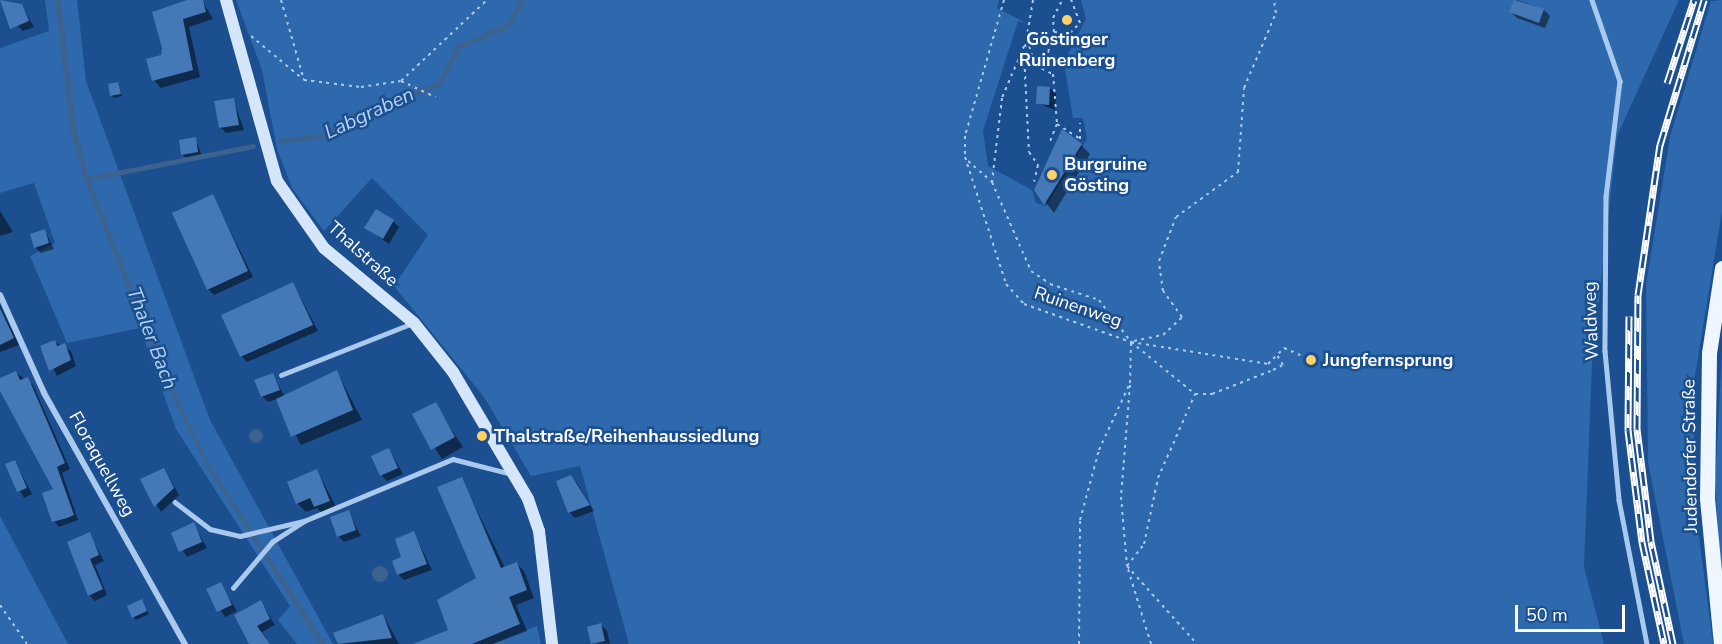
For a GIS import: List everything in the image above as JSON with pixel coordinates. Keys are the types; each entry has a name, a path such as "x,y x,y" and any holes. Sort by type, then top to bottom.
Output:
{"main road":[{"name":"Thalstraße","path":"226,0 277,181 324,248 414,323 453,372 514,475 539,531 552,644"},
{"name":"Judendorfer Straße","path":"1720,644 1707,498 1709,353 1722,268"}],"street":[{"name":"Floraquellweg","path":"0,295 44,393 185,644"}],"lane":[{"name":"Waldweg","path":"1592,0 1620,81 1606,196 1604,340 1618,500 1647,644"},
{"path":"281,375 414,323"},
{"path":"175,502 210,529 245,535 304,521 453,459 514,475"},
{"path":"233,588 272,542 304,521"},
{"path":"278,526 282,537"}],"path":[{"path":"280,0 304,80"},
{"path":"401,81 487,0"},
{"name":"Ruinenweg","path":"1004,0 965,136 965,157 1006,284 1024,304 1131,342 1130,383 1100,450 1080,520 1079,644"},
{"path":"1033,0 1027,39 1027,132 1038,165 1034,182"},
{"path":"1049,144 1057,124 1048,52 1054,32 1053,18 1062,0"},
{"path":"1054,32 1070,33 1080,23 1071,0"},
{"path":"1131,342 1163,335 1182,317 1163,291 1159,261 1176,217 1238,172 1244,88 1276,13 1274,0"},
{"path":"234,23 304,80 361,87 401,81 436,97"},
{"path":"1027,39 1035,65 1050,68"},
{"path":"1027,39 1002,98 992,182 1030,271 1050,284 1099,300 1131,342 1195,394 1212,394 1273,370 1283,365 1277,355"},
{"path":"1057,124 1080,139 1080,123"},
{"path":"965,157 975,173 992,182"},
{"path":"1131,342 1268,364 1284,348 1311,360"},
{"path":"1130,383 1121,497 1127,566 1151,644"},
{"path":"1127,566 1144,544 1158,478 1195,394"},
{"path":"1127,566 1197,644"},
{"path":"0,605 27,644"}],"shaded area":[{"path":"45,0 77,0 86,81 210,420 333,644 297,644 278,620 290,606 176,429 140,328 67,343 30,256 55,243 34,183 0,193 0,48 49,31"},
{"path":"236,0 999,0 997,8 1026,23 1018,21 983,131 988,166 1032,190 1036,203 1046,206 1087,139 1083,118 1073,118 1064,62 1086,19 1081,0 1679,0 1617,136 1592,364 1584,567 1604,644 629,644 580,466 531,476 484,397 394,286 428,235 372,178 324,231 292,188 277,149 262,70"},
{"path":"1722,0 1722,211 1694,382 1694,498 1713,644 1684,644 1648,462 1646,285 1670,137 1711,1"},
{"path":"1722,352 1722,587 1715,482"},
{"path":"0,516 68,644 0,644"},
{"path":"537,626 541,644 491,644"}],"water":[{"name":"Thaler Bach","path":"55,0 61,0 76,127 88,175 169,380 210,465 326,644 319,644 207,467 164,381 82,174 70,128"},
{"path":"253,429 259,429 263,436 259,443 253,443 249,439 249,433"},
{"path":"377,566 383,566 388,574 386,580 377,582 372,577 372,571"}],"building":[{"path":"0,0 22,4 29,21 10,29"},
{"path":"187,0 203,0 206,12 183,19 193,70 152,81 146,59 161,55 162,48 152,12"},
{"path":"1514,0 1544,9 1539,23 1509,12"},
{"path":"118,82 121,94 110,96 108,84"},
{"path":"1037,86 1050,87 1049,105 1036,104"},
{"path":"234,98 239,125 219,128 214,101"},
{"name":"Burgruine Gösting","path":"1062,129 1082,144 1044,205 1034,190"},
{"path":"196,137 198,152 181,155 179,140"},
{"path":"213,194 248,271 207,290 172,213"},
{"path":"376,209 394,220 383,239 364,228"},
{"path":"45,229 49,243 34,248 30,234"},
{"path":"293,282 313,325 240,357 221,315"},
{"path":"0,308 14,338 0,345"},
{"path":"55,340 57,346 65,343 71,360 49,371 40,346"},
{"path":"337,370 353,410 291,437 276,399"},
{"path":"16,371 20,380 28,377 65,463 57,467 74,515 67,518 52,522 42,493 53,489 0,391 0,378"},
{"path":"273,373 280,390 261,397 254,380"},
{"path":"436,402 455,437 431,450 412,414"},
{"path":"389,448 398,468 380,476 371,456"},
{"path":"15,460 27,488 17,492 5,464"},
{"path":"164,468 174,488 154,507 140,479"},
{"path":"317,469 330,501 314,507 310,498 296,504 287,482"},
{"path":"571,475 590,505 568,513 556,481"},
{"path":"462,477 501,568 517,562 527,590 509,597 520,624 472,644 413,644 448,630 437,600 476,578 437,487"},
{"path":"349,510 356,530 337,537 330,517"},
{"path":"194,522 202,542 179,552 171,533"},
{"path":"414,531 427,564 397,575 392,561 401,557 395,539"},
{"path":"90,532 99,555 90,559 103,589 88,596 67,542"},
{"path":"221,582 232,605 217,612 206,589"},
{"path":"142,599 147,611 132,618 127,606"},
{"path":"261,600 270,619 257,626 270,644 249,644 234,615"},
{"path":"383,614 392,638 338,644 333,633"},
{"path":"601,623 605,641 591,644 587,627"}],"waterway":[{"name":"Labgraben","path":"280,141 330,135 344,119 439,84 458,47 509,25 522,0"},
{"name":"Labgraben","path":"87,179 253,146"}],"railway":[{"path":"1667,83 1694,0"},
{"path":"1673,644 1651,541 1637,429 1638,295 1660,145 1704,0"},
{"path":"1629,316 1628,430 1642,542 1664,644"}],"place":[{"name":"Göstinger Ruinenberg","path":"1067,20"},
{"name":"Burgruine Gösting","path":"1052,175"},
{"name":"Jungfernsprung","path":"1311,360"},
{"name":"Thalstraße/Reihenhaussiedlung","path":"482,436"}]}
